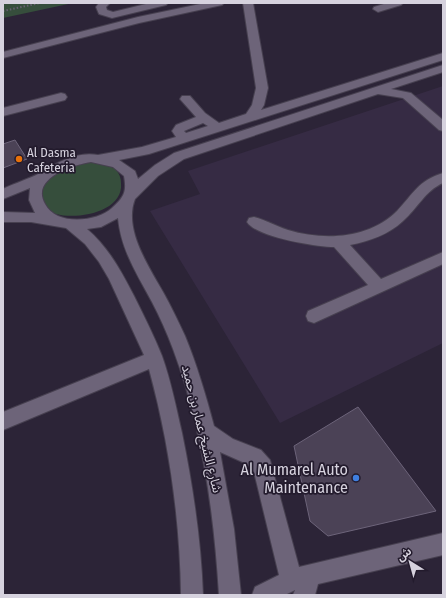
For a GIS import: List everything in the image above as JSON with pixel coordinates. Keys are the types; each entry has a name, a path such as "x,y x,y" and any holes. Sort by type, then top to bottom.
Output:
{"street":[{"path":"105,3 101,5 100,8 104,14 109,15 163,3"},
{"path":"3,55 192,6 219,3"},
{"path":"248,3 262,88 261,99 251,117"},
{"path":"378,9 398,3"},
{"path":"100,159 133,154 443,56"},
{"path":"3,217 31,217 83,225 96,222 114,214 130,199 147,177 167,162 179,156 443,68"},
{"path":"407,95 410,79"},
{"path":"378,90 407,95 443,127"},
{"path":"3,112 61,97"},
{"path":"186,99 204,118 217,127"},
{"path":"183,138 178,131 180,128 204,118"},
{"path":"3,194 47,175 71,161 91,158 116,163 127,171 132,178 134,186 130,199"},
{"path":"47,175 37,189 37,204 42,212 64,223 94,242 106,258 144,333 154,359 166,400 181,481 192,595"},
{"path":"254,222 270,230 313,241 338,241 362,237 377,232 390,224 404,212 422,189 443,178"},
{"name":"شارع الشيخ عمار بن حميد","path":"130,199 126,223 129,244 164,310 179,343 192,381 206,432 223,520 230,595"},
{"path":"338,241 379,287"},
{"path":"314,316 443,258"},
{"path":"3,421 154,359"},
{"path":"206,432 226,445 254,457 263,466 300,584"},
{"path":"263,595 443,544"}],"path":[{"path":"3,11 40,3"}],"shaded area":[{"path":"443,86 443,343 280,423 150,211 200,194 188,171"}],"green space":[{"path":"3,3 73,3 3,18"},
{"path":"83,160 104,164 117,171 121,183 120,193 115,201 98,212 75,216 65,216 49,211 41,201 39,194 41,182 45,176 51,171 62,166"}],"building":[{"path":"15,140 27,159 3,168 3,144"},
{"name":"Al Mumarel Auto Maintenance","path":"358,407 436,511 328,536 310,521 294,446"}],"place":[{"name":"Al Dasma Cafeteria","path":"19,159"},
{"name":"Al Mumarel Auto Maintenance","path":"356,478"}]}
